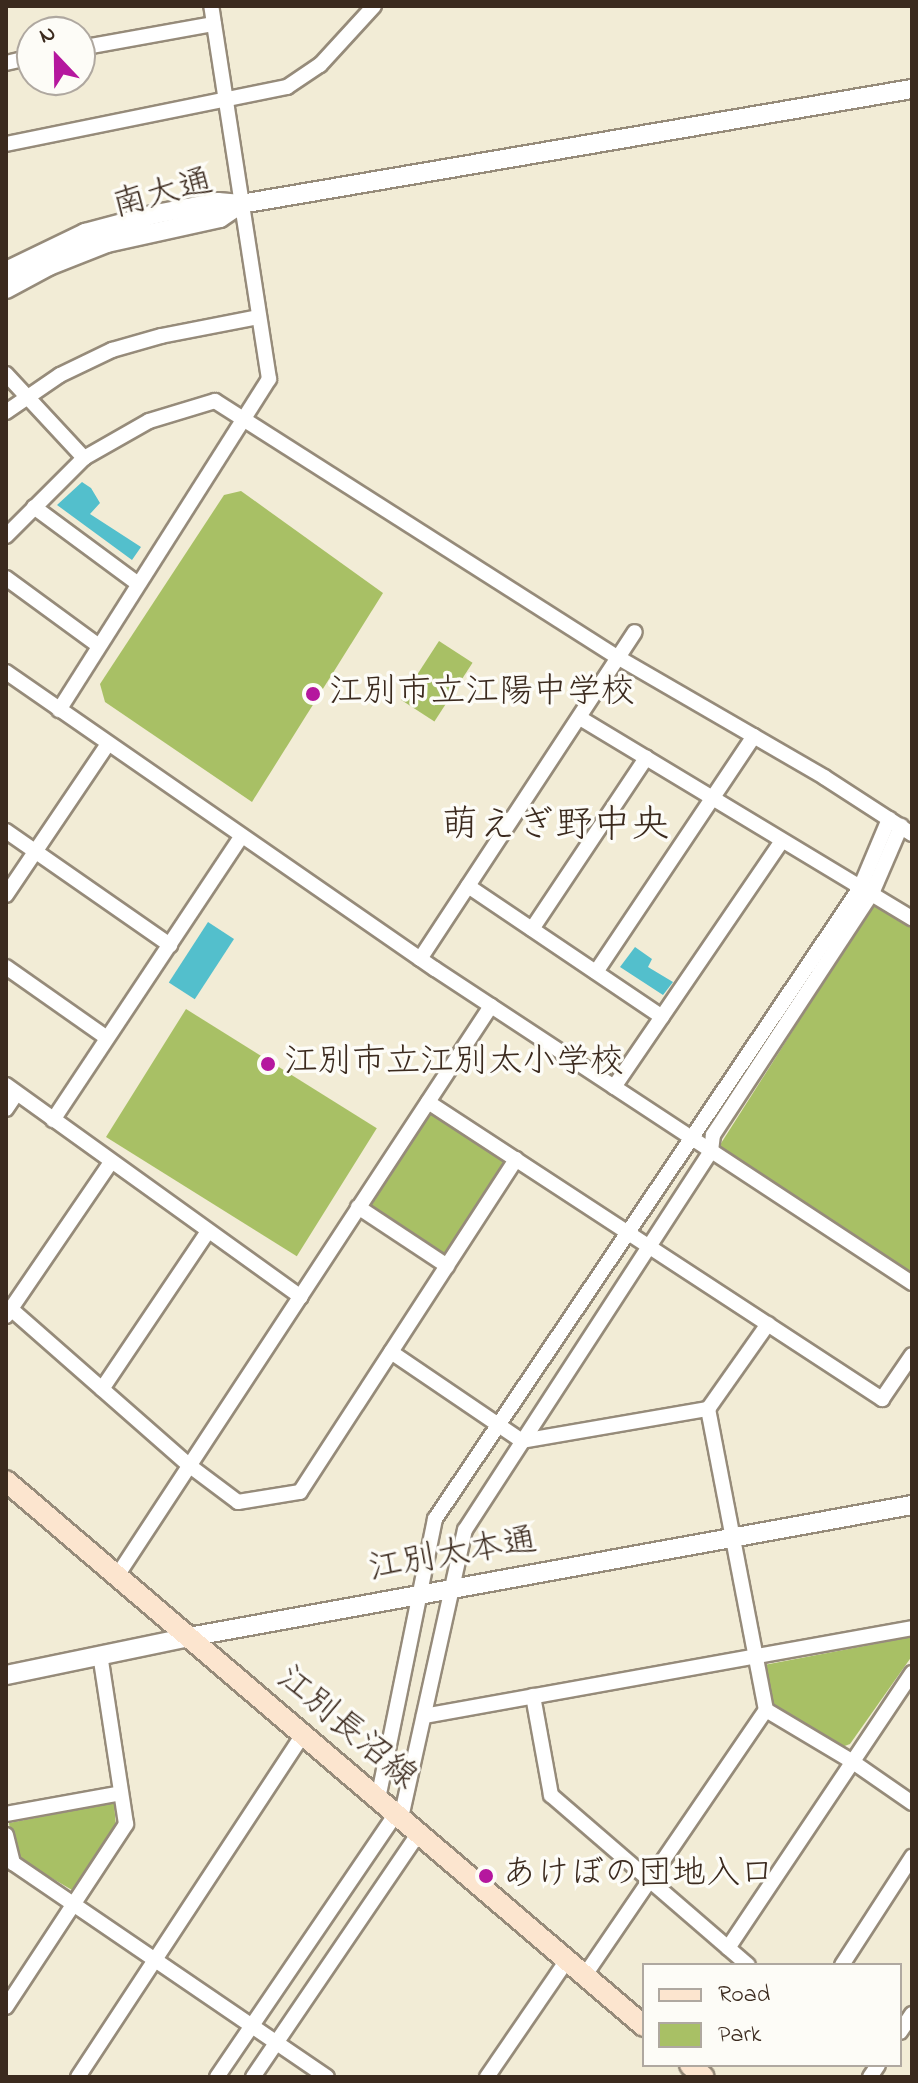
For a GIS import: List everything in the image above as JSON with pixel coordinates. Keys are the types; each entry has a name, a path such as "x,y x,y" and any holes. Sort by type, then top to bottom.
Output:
{"main road":[{"name":"江別長沼線","path":"6,1481 642,2024"}],"street":[{"path":"59,710 269,379 211,6"},
{"path":"6,144 37,135 274,92 299,81 320,65 374,6"},
{"path":"96,45 214,24"},
{"path":"241,204 912,89"},
{"name":"南大通","path":"6,271 56,245 108,225 218,202 241,204"},
{"name":"南大通","path":"6,289 49,266 107,243 220,218 241,204"},
{"path":"6,412 72,368 124,346 259,317"},
{"path":"6,374 84,458"},
{"path":"6,536 84,458 138,426 203,402 215,401 619,658 901,826 867,890 713,1135 711,1151 465,1530 424,1716 398,1816 217,2077"},
{"path":"34,507 138,584"},
{"path":"6,578 99,646"},
{"path":"420,959 635,632"},
{"path":"6,672 420,959 912,1283"},
{"path":"580,718 912,918"},
{"path":"596,972 754,736"},
{"path":"6,895 108,744"},
{"path":"532,929 646,758"},
{"path":"6,831 170,945"},
{"path":"53,1120 242,836"},
{"path":"614,1087 782,841"},
{"path":"468,886 662,1017"},
{"path":"378,1799 435,1519 690,1136 700,1129 867,890"},
{"path":"6,967 107,1038"},
{"path":"117,1576 491,1006"},
{"path":"6,1109 11,1090 301,1297"},
{"path":"428,1102 882,1399 912,1355"},
{"path":"111,1162 8,1313 190,1466 238,1502 300,1492 516,1159"},
{"path":"358,1207 447,1266"},
{"path":"102,1389 208,1231"},
{"path":"391,1352 522,1441 708,1409 768,1324"},
{"path":"585,1975 766,1710 708,1409"},
{"name":"江別太本通","path":"6,1675 189,1637 912,1505"},
{"path":"424,1716 912,1628"},
{"path":"6,2007 126,1824 100,1655"},
{"path":"728,1948 912,1673"},
{"path":"533,1696 551,1795 746,1963"},
{"path":"766,1710 853,1762 912,1803"},
{"path":"78,2077 303,1735"},
{"path":"6,1814 121,1793"},
{"path":"253,2077 419,1833"},
{"path":"6,1835 13,1863 327,2077"},
{"path":"843,1963 912,1857"},
{"path":"487,2077 567,1960"}],"green space":[{"path":"241,491 383,593 252,802 105,702 100,684 224,495"},
{"path":"439,641 473,663 434,721 401,700"},
{"path":"874,903 912,927 912,1277 718,1148"},
{"path":"186,1009 377,1128 297,1256 106,1137"},
{"path":"432,1112 506,1160 444,1255 370,1207"},
{"path":"912,1637 912,1656 850,1744 842,1747 770,1703 764,1665"},
{"path":"114,1803 116,1826 72,1890 14,1856 9,1823"}],"water":[{"path":"82,482 91,488 100,503 90,514 141,547 132,560 57,505"},
{"path":"208,922 234,939 195,999 169,982"},
{"path":"635,947 652,959 648,967 673,982 663,995 620,967"}],"place":[{"name":"江別市立江陽中学校","path":"313,694"},
{"name":"江別市立江別太小学校","path":"268,1064"},
{"name":"あけぼの団地入口","path":"486,1876"}],"district":[{"name":"萌えぎ野中央","path":"555,828"}]}
